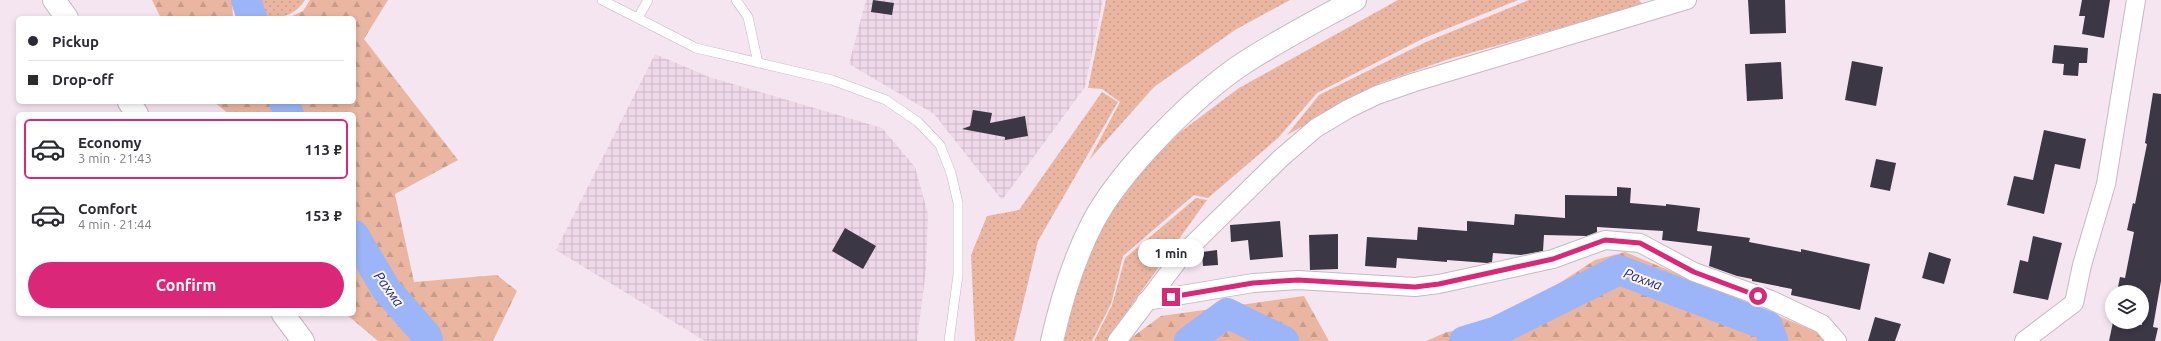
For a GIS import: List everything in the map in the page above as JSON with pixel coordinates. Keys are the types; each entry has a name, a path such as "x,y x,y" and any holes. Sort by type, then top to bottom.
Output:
{"main road":[{"path":"54,0 66,16"},
{"path":"1052,341 1070,276 1092,223 1120,181 1149,148 1199,99 1246,62 1355,0"},
{"path":"284,316 303,341"}],"street":[{"path":"1117,341 1183,254 1281,158 1316,128 1348,109 1377,95 1415,82 1687,0"},
{"path":"2024,341 2074,303 2082,265 2106,184 2136,0"},
{"path":"1146,301 1253,283 1298,280 1415,287 1439,284 1553,259 1605,240 1640,243 1694,272 1770,300 1822,324 1837,341"}],"lane":[{"path":"602,0 696,48 832,80 886,100 918,122 940,145 951,173 958,203 958,275 949,341"},
{"path":"638,18 648,0"},
{"path":"736,0 748,17 758,63"}],"shaded area":[{"path":"866,0 1103,0 1085,87 1002,200 934,114 849,64"},
{"path":"655,54 709,77 882,128 915,167 928,214 926,270 917,341 705,341 556,250"}],"green space":[{"path":"152,0 232,0 233,16 160,16"},
{"path":"234,0 305,0 298,8 284,16 235,15"},
{"path":"310,0 388,0 364,39 458,160 395,194 414,282 497,275 517,291 493,341 378,341 348,316 356,316 356,112 226,112 216,104 356,104 356,16 292,16 303,11"},
{"path":"1106,0 1290,0 1235,30 1154,87 1089,160 1120,102 1102,89 1088,88"},
{"path":"1398,0 1518,0 1424,38 1317,93 1278,138 1208,198 1194,195 1123,256 1111,304 1092,341 1061,341 1067,309 1092,241 1128,183 1175,136 1239,88"},
{"path":"1529,0 1639,0 1643,5 1449,59 1380,83 1287,135 1319,95 1426,42"},
{"path":"1102,92 1118,102 1038,241 1014,341 975,341 971,255 987,216 1019,210"},
{"path":"1196,198 1207,200 1115,328 1109,341 1094,341 1112,305 1125,258"},
{"path":"1625,252 1817,332 1824,341 1426,341 1447,332 1496,324 1595,260"},
{"path":"1304,296 1329,341 1127,341 1161,316"}],"building":[{"path":"873,0 894,3 892,15 871,12"},
{"path":"1748,0 1785,0 1786,33 1750,34"},
{"path":"2082,0 2110,0 2104,38 2082,34 2085,16 2079,16"},
{"path":"2054,45 2088,48 2087,63 2079,63 2078,76 2063,75 2064,64 2052,63"},
{"path":"1852,61 1883,67 1876,106 1845,100"},
{"path":"1781,62 1783,99 1747,101 1745,64"},
{"path":"2153,93 2161,94 2161,281 2153,327 2158,328 2155,341 2109,341 2112,329 2149,329 2149,285 2118,285 2120,277 2125,278 2134,232 2127,230 2133,203 2135,204 2147,144 2145,143"},
{"path":"973,110 992,113 990,123 1025,116 1028,136 1005,140 1005,137 962,129 970,126"},
{"path":"2044,130 2086,139 2080,169 2055,164 2044,214 2007,205 2014,176 2033,180"},
{"path":"1876,159 1896,163 1890,191 1870,187"},
{"path":"1617,187 1631,188 1630,203 1666,206 1666,204 1700,208 1697,231 1750,238 1749,242 1801,252 1801,249 1870,264 1860,310 1791,295 1792,289 1752,281 1752,279 1737,276 1709,266 1712,246 1662,240 1663,231 1597,227 1597,232 1587,236 1544,235 1543,251 1521,255 1493,253 1492,262 1487,263 1447,260 1447,262 1397,258 1396,268 1365,266 1367,237 1417,240 1418,227 1467,231 1467,221 1514,225 1515,214 1565,218 1565,195 1617,196"},
{"path":"1280,221 1283,257 1250,260 1248,240 1231,242 1230,225"},
{"path":"845,228 876,246 863,269 832,251"},
{"path":"1338,234 1338,269 1310,270 1309,235"},
{"path":"2033,236 2062,243 2048,300 2013,293 2020,260 2028,262"},
{"path":"1217,250 1218,265 1203,266 1202,252"},
{"path":"1929,252 1951,259 1944,284 1922,278"},
{"path":"1875,317 1901,324 1895,341 1868,341"}],"waterway":[{"name":"Рахма","path":"246,0 251,16"},
{"name":"Рахма","path":"285,104 288,112"},
{"name":"Рахма","path":"356,238 386,289 427,336 428,341"},
{"name":"Рахма","path":"1464,341 1497,331 1619,270 1768,326 1773,341"},
{"name":"Рахма","path":"1189,341 1227,313 1284,341"}],"route":[{"path":"1171,297 1253,283 1298,280 1415,287 1439,284 1553,259 1605,240 1640,243 1694,272 1758,296"}]}
